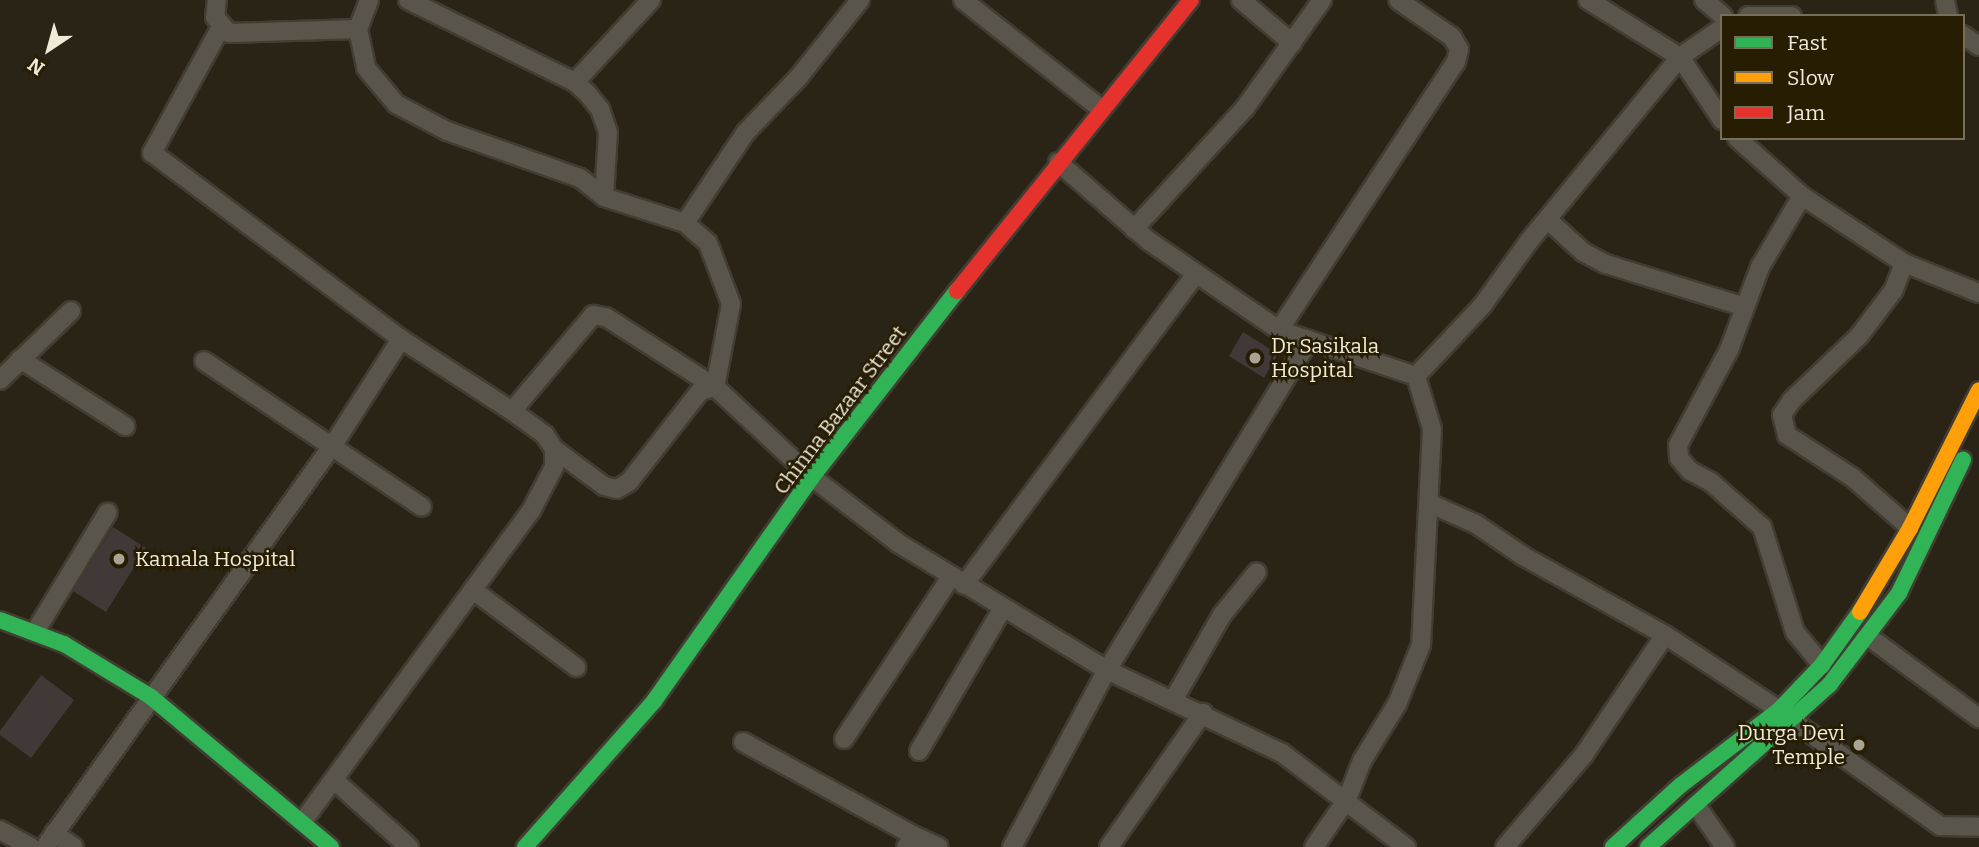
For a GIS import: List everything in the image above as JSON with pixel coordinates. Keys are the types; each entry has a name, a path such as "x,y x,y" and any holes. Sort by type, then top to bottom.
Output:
{"street":[{"path":"217,0 215,17 220,27 229,33 279,34 358,29"},
{"path":"369,0 358,29 366,68 396,104 447,131 580,178 604,197 685,223 708,243 732,304 715,387"},
{"path":"408,0 575,82 600,109 608,132 604,197"},
{"path":"575,82 651,0"},
{"path":"685,223 746,132 798,78 860,0"},
{"path":"962,0 1101,109"},
{"name":"Chinna Bazaar Street","path":"525,847 654,701 812,478 1058,162 1191,0"},
{"path":"1241,0 1292,43"},
{"path":"1135,229 1245,108 1322,0"},
{"path":"1279,330 1456,62 1459,49 1452,37 1398,0"},
{"path":"1588,0 1680,57 1720,117"},
{"path":"1704,0 1721,14"},
{"path":"220,27 152,153 401,339 512,411 545,436 554,449 604,486 617,489 629,482 700,391 715,387"},
{"path":"1416,376 1482,306 1680,57 1720,29"},
{"path":"1739,140 1802,196 1905,263 1979,293"},
{"path":"1058,162 1194,276 1279,330 1416,376"},
{"path":"1802,196 1774,239 1730,349 1678,445 1679,458 1762,527 1795,632 1822,665"},
{"path":"1548,220 1583,252 1606,264 1745,307"},
{"path":"1905,263 1893,291 1859,336 1792,400 1782,415 1787,435 1852,477 1910,528"},
{"path":"844,739 958,581 1194,276"},
{"path":"0,380 71,312"},
{"path":"512,411 593,315 606,317 715,387 812,478 898,543 1107,670 1174,699 1282,753 1347,799 1406,847"},
{"path":"74,847 50,840 333,445 401,339"},
{"path":"1012,847 1107,670 1309,340"},
{"path":"20,359 125,426"},
{"path":"204,361 422,507"},
{"path":"1314,847 1347,799 1362,761 1397,704 1421,645 1432,504 1432,429 1416,376"},
{"path":"1613,847 1681,785 1779,710 1822,665 1855,620 1910,528 1979,390"},
{"path":"1648,847 1793,721 1869,636 1928,538 1979,423"},
{"path":"303,821 531,511 554,467 554,449"},
{"path":"1432,504 1476,524 1523,556 1665,635 1779,710"},
{"path":"35,632 108,512"},
{"path":"1174,699 1222,615 1257,572"},
{"path":"473,590 576,667"},
{"path":"919,751 1003,608"},
{"path":"0,620 64,643 151,696 331,847"},
{"path":"1505,847 1583,756 1665,635"},
{"path":"1869,636 1979,718"},
{"path":"1109,847 1203,713"},
{"path":"1793,721 1940,826 1979,827"},
{"path":"743,742 910,841 939,847"},
{"path":"334,780 409,847"},
{"path":"1696,805 1725,847"},
{"path":"0,830 31,847"}],"building":[{"path":"1243,332 1278,354 1264,378 1229,356"},
{"path":"113,527 146,548 106,612 73,591"},
{"path":"41,675 74,700 31,758 0,735 0,731"}],"traffic: fast":[{"path":"525,847 654,701 812,477 957,291"},
{"path":"1648,847 1830,684 1899,593 1963,460"},
{"path":"1613,847 1681,785 1779,710 1822,665 1860,612"},
{"path":"0,620 64,644 151,697 331,847"}],"traffic: slow":[{"path":"1860,612 1910,528 1979,390"}],"traffic: jam":[{"path":"957,291 1191,0"}],"place":[{"name":"Dr Sasikala Hospital","path":"1255,358"},
{"name":"Kamala Hospital","path":"119,559"},
{"name":"Durga Devi Temple","path":"1859,745"}]}
